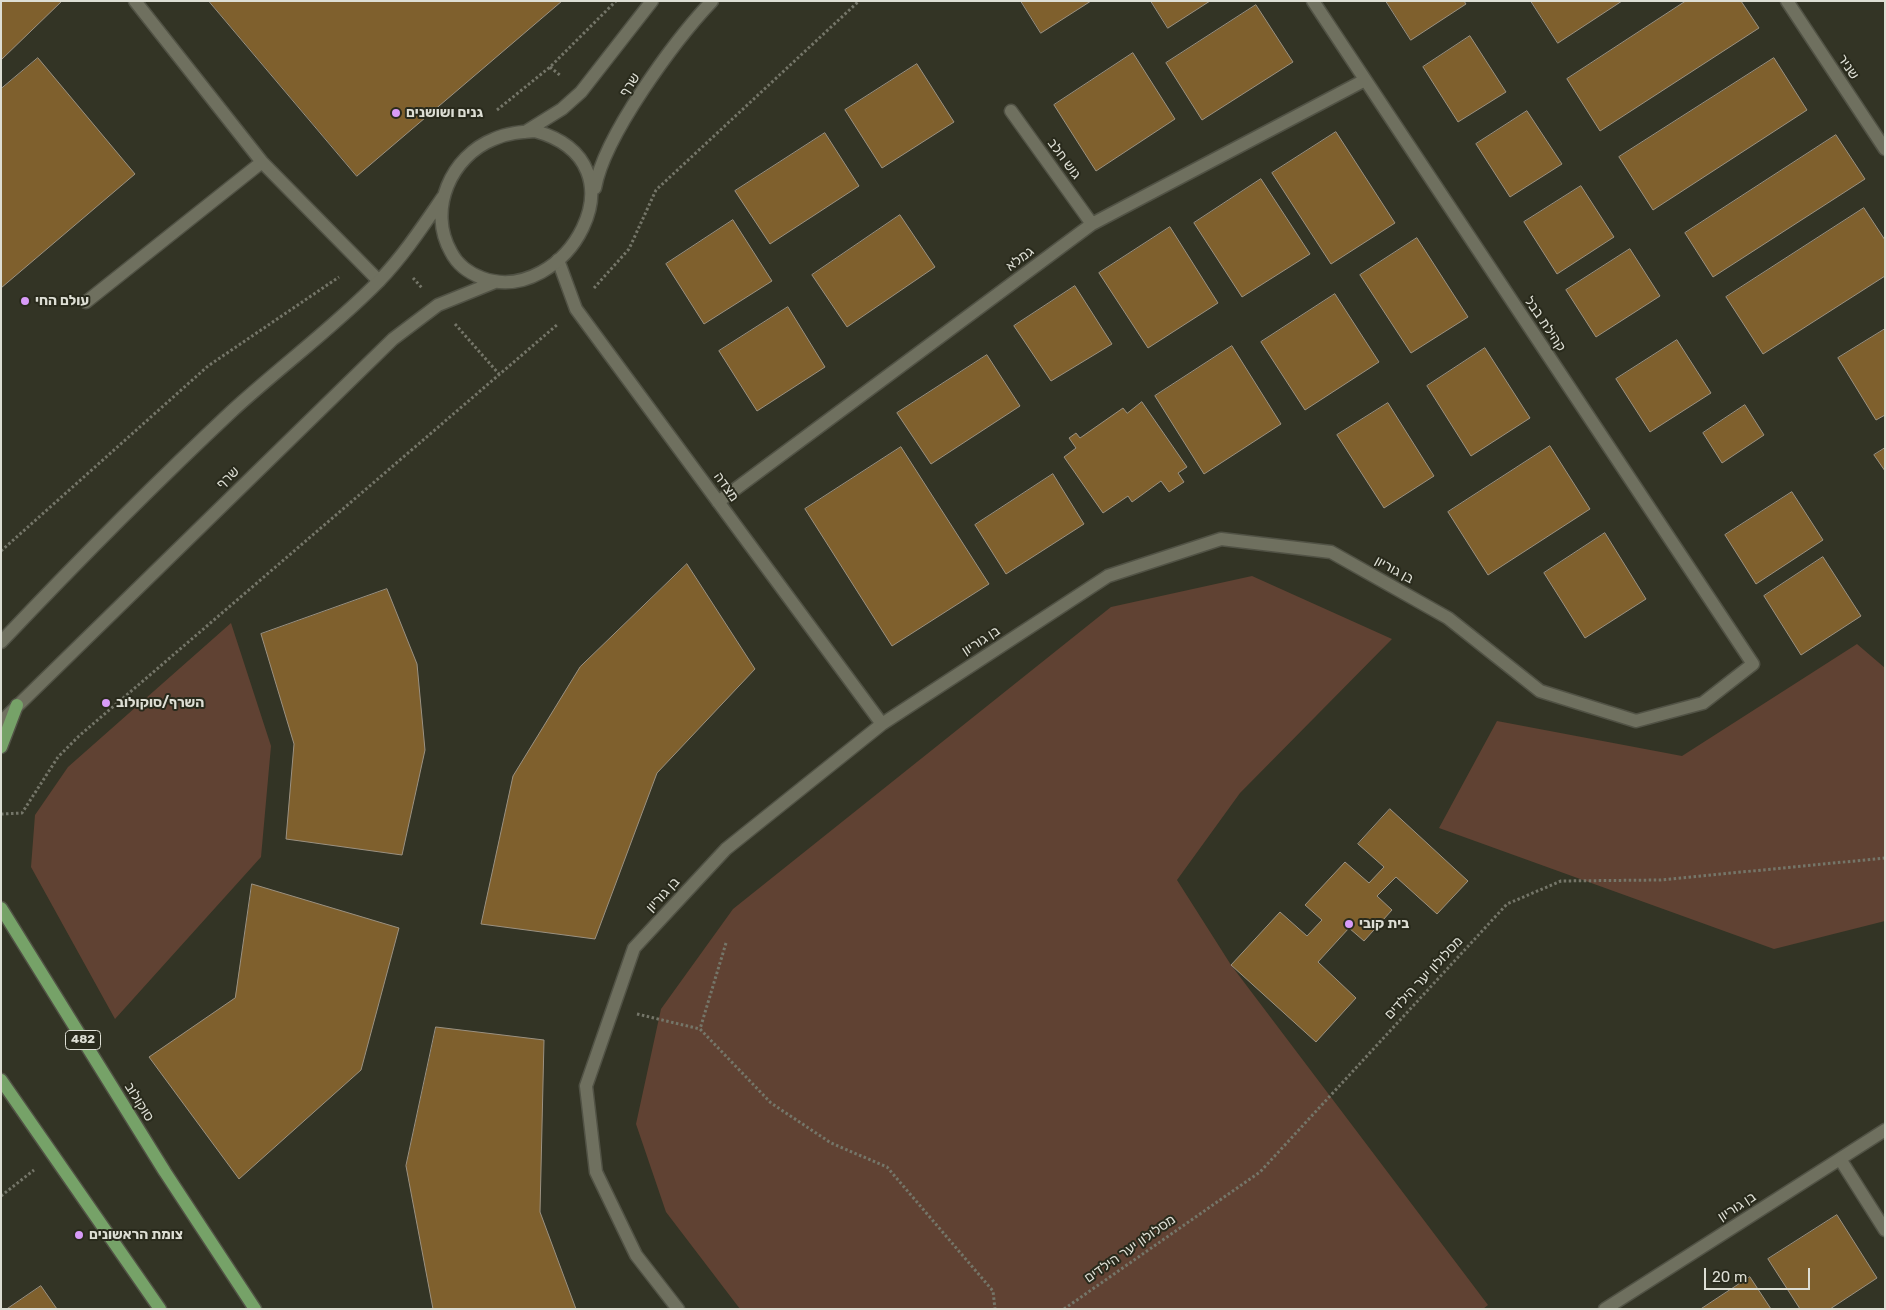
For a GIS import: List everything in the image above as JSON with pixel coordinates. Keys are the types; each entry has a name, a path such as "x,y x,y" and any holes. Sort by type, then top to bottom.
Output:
{"main road":[{"path":"1,747 17,704"},
{"name":"סוקולוב","path":"1,908 165,1172 255,1309"},
{"path":"1,1080 160,1309"}],"street":[{"path":"135,1 262,162 379,281"},
{"path":"525,132 562,109 581,92 652,1"},
{"name":"שרף","path":"593,195 597,174 605,154 623,123 681,38 712,1"},
{"name":"קהילת בבל","path":"1313,1 1753,664"},
{"name":"שניר","path":"1787,1 1885,148"},
{"name":"גמלא","path":"718,502 1092,224 1365,80"},
{"name":"גוש חלב","path":"1011,111 1092,224"},
{"path":"1,642 63,576 233,411 328,329 379,281 397,261 443,196 460,163 478,147 494,138 525,132 535,131 553,136 580,158 589,174 593,195 586,224 576,240 558,260 539,273 522,279 495,282 474,275 456,261 444,240 441,222 443,196"},
{"path":"86,302 262,162"},
{"name":"מצדה","path":"558,260 576,309 882,724"},
{"name":"שרף","path":"1,722 17,704 393,339 438,305 495,282"},
{"name":"בן גוריון","path":"678,1309 636,1254 596,1172 586,1086 634,948 726,849 882,724 1108,576 1221,539 1331,552 1448,618 1540,691 1636,722 1703,703 1753,664"},
{"name":"בן גוריון","path":"1605,1309 1620,1305 1885,1130"},
{"path":"1840,1159 1885,1230"}],"path":[{"path":"491,115 550,67 616,1"},
{"path":"1,814 22,813 58,757 79,736 576,309 629,249 656,190 859,1"},
{"path":"1,552 208,366 360,262"},
{"name":"מסלולון יער הילדים","path":"1064,1309 1260,1172 1507,904 1561,881 1660,880 1885,858"},
{"path":"700,1029 726,943"},
{"path":"613,1009 700,1029 771,1103 831,1142 887,1167 993,1291 995,1309"},
{"path":"1,1196 54,1155"}],"shaded area":[{"path":"1252,576 1392,639 1240,793 1177,880 1231,965 1488,1305 1483,1309 740,1309 666,1212 636,1124 661,1009 733,909 1111,607"},
{"path":"231,623 271,746 261,857 115,1019 31,867 35,815 68,767"},
{"path":"1857,644 1885,668 1885,921 1774,949 1439,828 1497,721 1682,756"}],"building":[{"path":"1,1 62,1 1,60"},
{"path":"209,1 562,1 357,176"},
{"path":"1021,1 1091,1 1041,33"},
{"path":"1151,1 1210,1 1168,28"},
{"path":"1386,1 1464,1 1466,4 1411,40"},
{"path":"1531,1 1622,1 1558,43"},
{"path":"1686,1 1741,1 1759,28 1600,131 1567,79"},
{"path":"1256,5 1293,62 1202,120 1166,63"},
{"path":"1470,36 1506,92 1458,122 1423,67"},
{"path":"1133,53 1175,119 1096,171 1054,105"},
{"path":"38,58 135,174 1,288 1,89"},
{"path":"1774,58 1807,110 1653,210 1619,157"},
{"path":"917,64 954,122 882,168 845,110"},
{"path":"1527,111 1562,164 1510,197 1476,144"},
{"path":"1336,132 1395,223 1331,264 1272,173"},
{"path":"825,133 859,186 770,244 735,191"},
{"path":"1836,135 1865,179 1713,277 1685,233"},
{"path":"1261,179 1310,254 1242,297 1194,223"},
{"path":"1581,186 1614,237 1557,274 1524,222"},
{"path":"1864,208 1885,240 1885,276 1763,354 1726,297"},
{"path":"900,215 935,267 847,327 812,275"},
{"path":"733,220 772,281 704,324 666,264"},
{"path":"1170,227 1218,303 1148,348 1099,273"},
{"path":"1417,238 1468,317 1411,353 1360,275"},
{"path":"1630,249 1660,296 1596,337 1566,290"},
{"path":"1075,286 1112,344 1051,381 1014,326"},
{"path":"1335,294 1379,362 1305,410 1261,342"},
{"path":"788,307 825,367 757,411 719,351"},
{"path":"1885,329 1885,415 1876,420 1838,358"},
{"path":"1677,340 1711,393 1650,432 1616,379"},
{"path":"1232,346 1281,424 1204,474 1155,396"},
{"path":"1485,348 1530,418 1471,456 1427,386"},
{"path":"987,355 1020,406 931,464 897,413"},
{"path":"1142,402 1187,467 1178,473 1184,482 1169,492 1161,481 1132,502 1128,496 1103,513 1064,457 1076,448 1069,438 1076,433 1080,438 1123,408 1127,413"},
{"path":"1388,403 1434,476 1384,508 1337,435"},
{"path":"1745,405 1764,435 1722,463 1703,433"},
{"path":"1550,446 1590,509 1488,575 1448,512"},
{"path":"901,447 989,584 892,646 805,509"},
{"path":"1885,448 1885,471 1874,455"},
{"path":"1053,474 1084,524 1006,574 975,525"},
{"path":"1792,492 1823,540 1756,584 1725,535"},
{"path":"1605,533 1646,599 1585,638 1544,573"},
{"path":"1823,557 1861,616 1801,655 1764,596"},
{"path":"687,564 755,669 657,773 595,939 481,924 513,776 580,667"},
{"path":"387,589 417,664 425,750 402,855 286,839 294,744 261,634"},
{"name":"בית קובי","path":"1390,809 1468,881 1437,914 1396,877 1377,896 1392,910 1364,941 1349,928 1318,962 1356,998 1316,1042 1231,965 1280,912 1307,936 1322,920 1305,905 1345,862 1369,883 1384,867 1358,844"},
{"path":"252,884 399,928 361,1070 239,1179 149,1057 235,998"},
{"path":"436,1027 544,1040 540,1212 576,1309 433,1309 406,1166"},
{"path":"1837,1215 1877,1278 1830,1309 1800,1309 1768,1259"},
{"path":"1750,1277 1771,1309 1701,1309"},
{"path":"41,1286 57,1309 7,1309"}],"place":[{"name":"גנים ושושנים","path":"396,113"},
{"name":"עולם החי","path":"25,301"},
{"name":"השרף/סוקולוב","path":"106,703"},
{"name":"בית קובי","path":"1349,924"},
{"name":"צומת הראשונים","path":"79,1235"}]}
